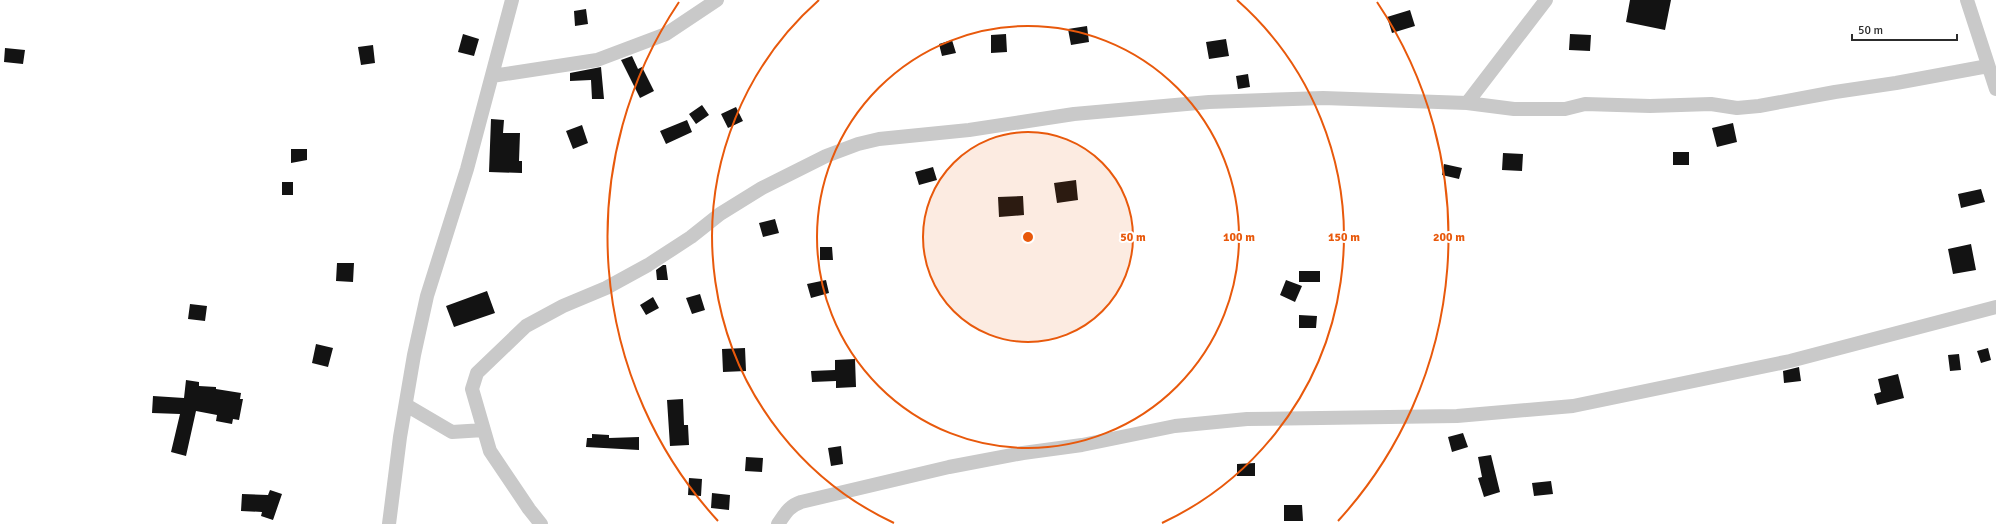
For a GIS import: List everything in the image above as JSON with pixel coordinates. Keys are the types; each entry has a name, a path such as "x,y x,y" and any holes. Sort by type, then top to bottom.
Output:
{"street":[{"path":"389,524 406,405 427,296 465,176 512,0"},
{"path":"492,76 597,60 666,34 717,0"},
{"path":"1467,103 1546,0"},
{"path":"1967,0 1996,89"},
{"path":"541,524 529,509 490,451 472,388 477,373 526,326 563,306 606,288 648,265 691,237 720,214 762,188 841,149 879,139 969,130 1074,114 1209,102 1323,98 1467,103 1530,110 1565,109 1585,104 1650,106 1711,104 1737,108 1759,106 1988,66"},
{"path":"778,524 787,510 793,505 801,502 876,483 1023,453 1082,445 1175,426 1247,419 1457,416 1573,406 1790,361 1996,307"},
{"path":"406,405 452,432 484,430"}],"building":[{"path":"1630,0 1671,0 1665,30 1626,22"},
{"path":"586,9 588,24 575,26 574,11"},
{"path":"1410,10 1415,26 1392,33 1387,17"},
{"path":"1087,26 1089,42 1071,45 1068,29"},
{"path":"463,34 479,39 474,56 458,52"},
{"path":"1006,34 1007,52 991,53 991,35"},
{"path":"1570,34 1591,35 1590,51 1569,50"},
{"path":"1226,39 1229,56 1209,59 1206,42"},
{"path":"952,40 956,53 942,56 939,44"},
{"path":"373,45 375,63 361,65 358,47"},
{"path":"5,48 25,50 23,64 4,62"},
{"path":"632,56 638,69 642,67 654,91 640,98 621,60"},
{"path":"601,67 604,99 592,99 591,80 570,81 570,73"},
{"path":"1248,74 1250,87 1238,89 1236,76"},
{"path":"702,105 709,115 696,124 689,114"},
{"path":"736,107 743,121 728,128 721,114"},
{"path":"491,119 504,120 503,133 520,133 519,161 522,161 522,173 489,172"},
{"path":"687,120 692,132 666,144 660,131"},
{"path":"1733,123 1737,142 1717,147 1712,128"},
{"path":"582,125 588,143 573,149 566,131"},
{"path":"291,149 307,149 307,160 291,163"},
{"path":"1673,152 1689,152 1689,165 1673,165"},
{"path":"1503,153 1523,154 1522,171 1502,170"},
{"path":"1444,164 1462,168 1459,179 1442,175"},
{"path":"933,167 937,180 919,185 915,172"},
{"path":"1076,180 1078,200 1057,203 1054,183"},
{"path":"282,182 293,182 293,195 282,195"},
{"path":"1981,189 1985,202 1961,208 1958,194"},
{"path":"1023,196 1024,215 999,217 998,197"},
{"path":"775,219 779,233 763,237 759,223"},
{"path":"1971,244 1976,270 1953,274 1948,249"},
{"path":"820,247 832,247 833,260 820,260"},
{"path":"337,263 354,263 353,282 336,281"},
{"path":"663,265 666,265 668,280 657,280 656,270"},
{"path":"1299,271 1320,271 1320,282 1299,282"},
{"path":"826,280 829,293 811,298 807,284"},
{"path":"1286,280 1302,286 1295,302 1280,295"},
{"path":"487,291 495,313 454,327 446,306"},
{"path":"700,294 705,310 692,314 686,298"},
{"path":"653,297 659,308 646,315 640,305"},
{"path":"190,304 207,306 205,321 188,319"},
{"path":"1299,315 1317,316 1316,328 1299,328"},
{"path":"316,344 333,348 328,367 312,363"},
{"path":"745,348 746,371 723,372 722,349"},
{"path":"1988,348 1991,360 1981,363 1977,351"},
{"path":"1959,354 1961,370 1950,371 1948,355"},
{"path":"855,359 856,387 836,388 836,381 812,382 811,371 835,370 835,360"},
{"path":"1799,367 1801,381 1784,383 1783,371"},
{"path":"1898,374 1904,398 1877,405 1874,394 1881,392 1878,379"},
{"path":"186,380 199,382 199,386 216,387 216,389 241,393 240,399 243,399 239,420 233,419 232,424 216,421 217,415 196,411 186,456 171,452 180,414 152,413 153,396 184,398"},
{"path":"683,399 684,425 688,425 689,445 670,446 667,400"},
{"path":"1463,433 1468,447 1452,452 1448,437"},
{"path":"592,434 609,435 609,438 639,437 639,450 586,447 587,438 592,438"},
{"path":"841,446 843,464 831,466 828,448"},
{"path":"1491,455 1500,492 1484,497 1478,478 1482,477 1478,457"},
{"path":"746,457 763,458 762,472 745,471"},
{"path":"1255,463 1255,476 1237,476 1237,464"},
{"path":"689,478 702,479 701,496 688,495"},
{"path":"1551,481 1553,494 1534,496 1532,483"},
{"path":"270,490 282,494 273,520 261,516 262,512 241,511 242,494 268,495"},
{"path":"712,493 730,495 729,510 711,508"},
{"path":"1284,505 1302,505 1303,521 1284,521"}]}
